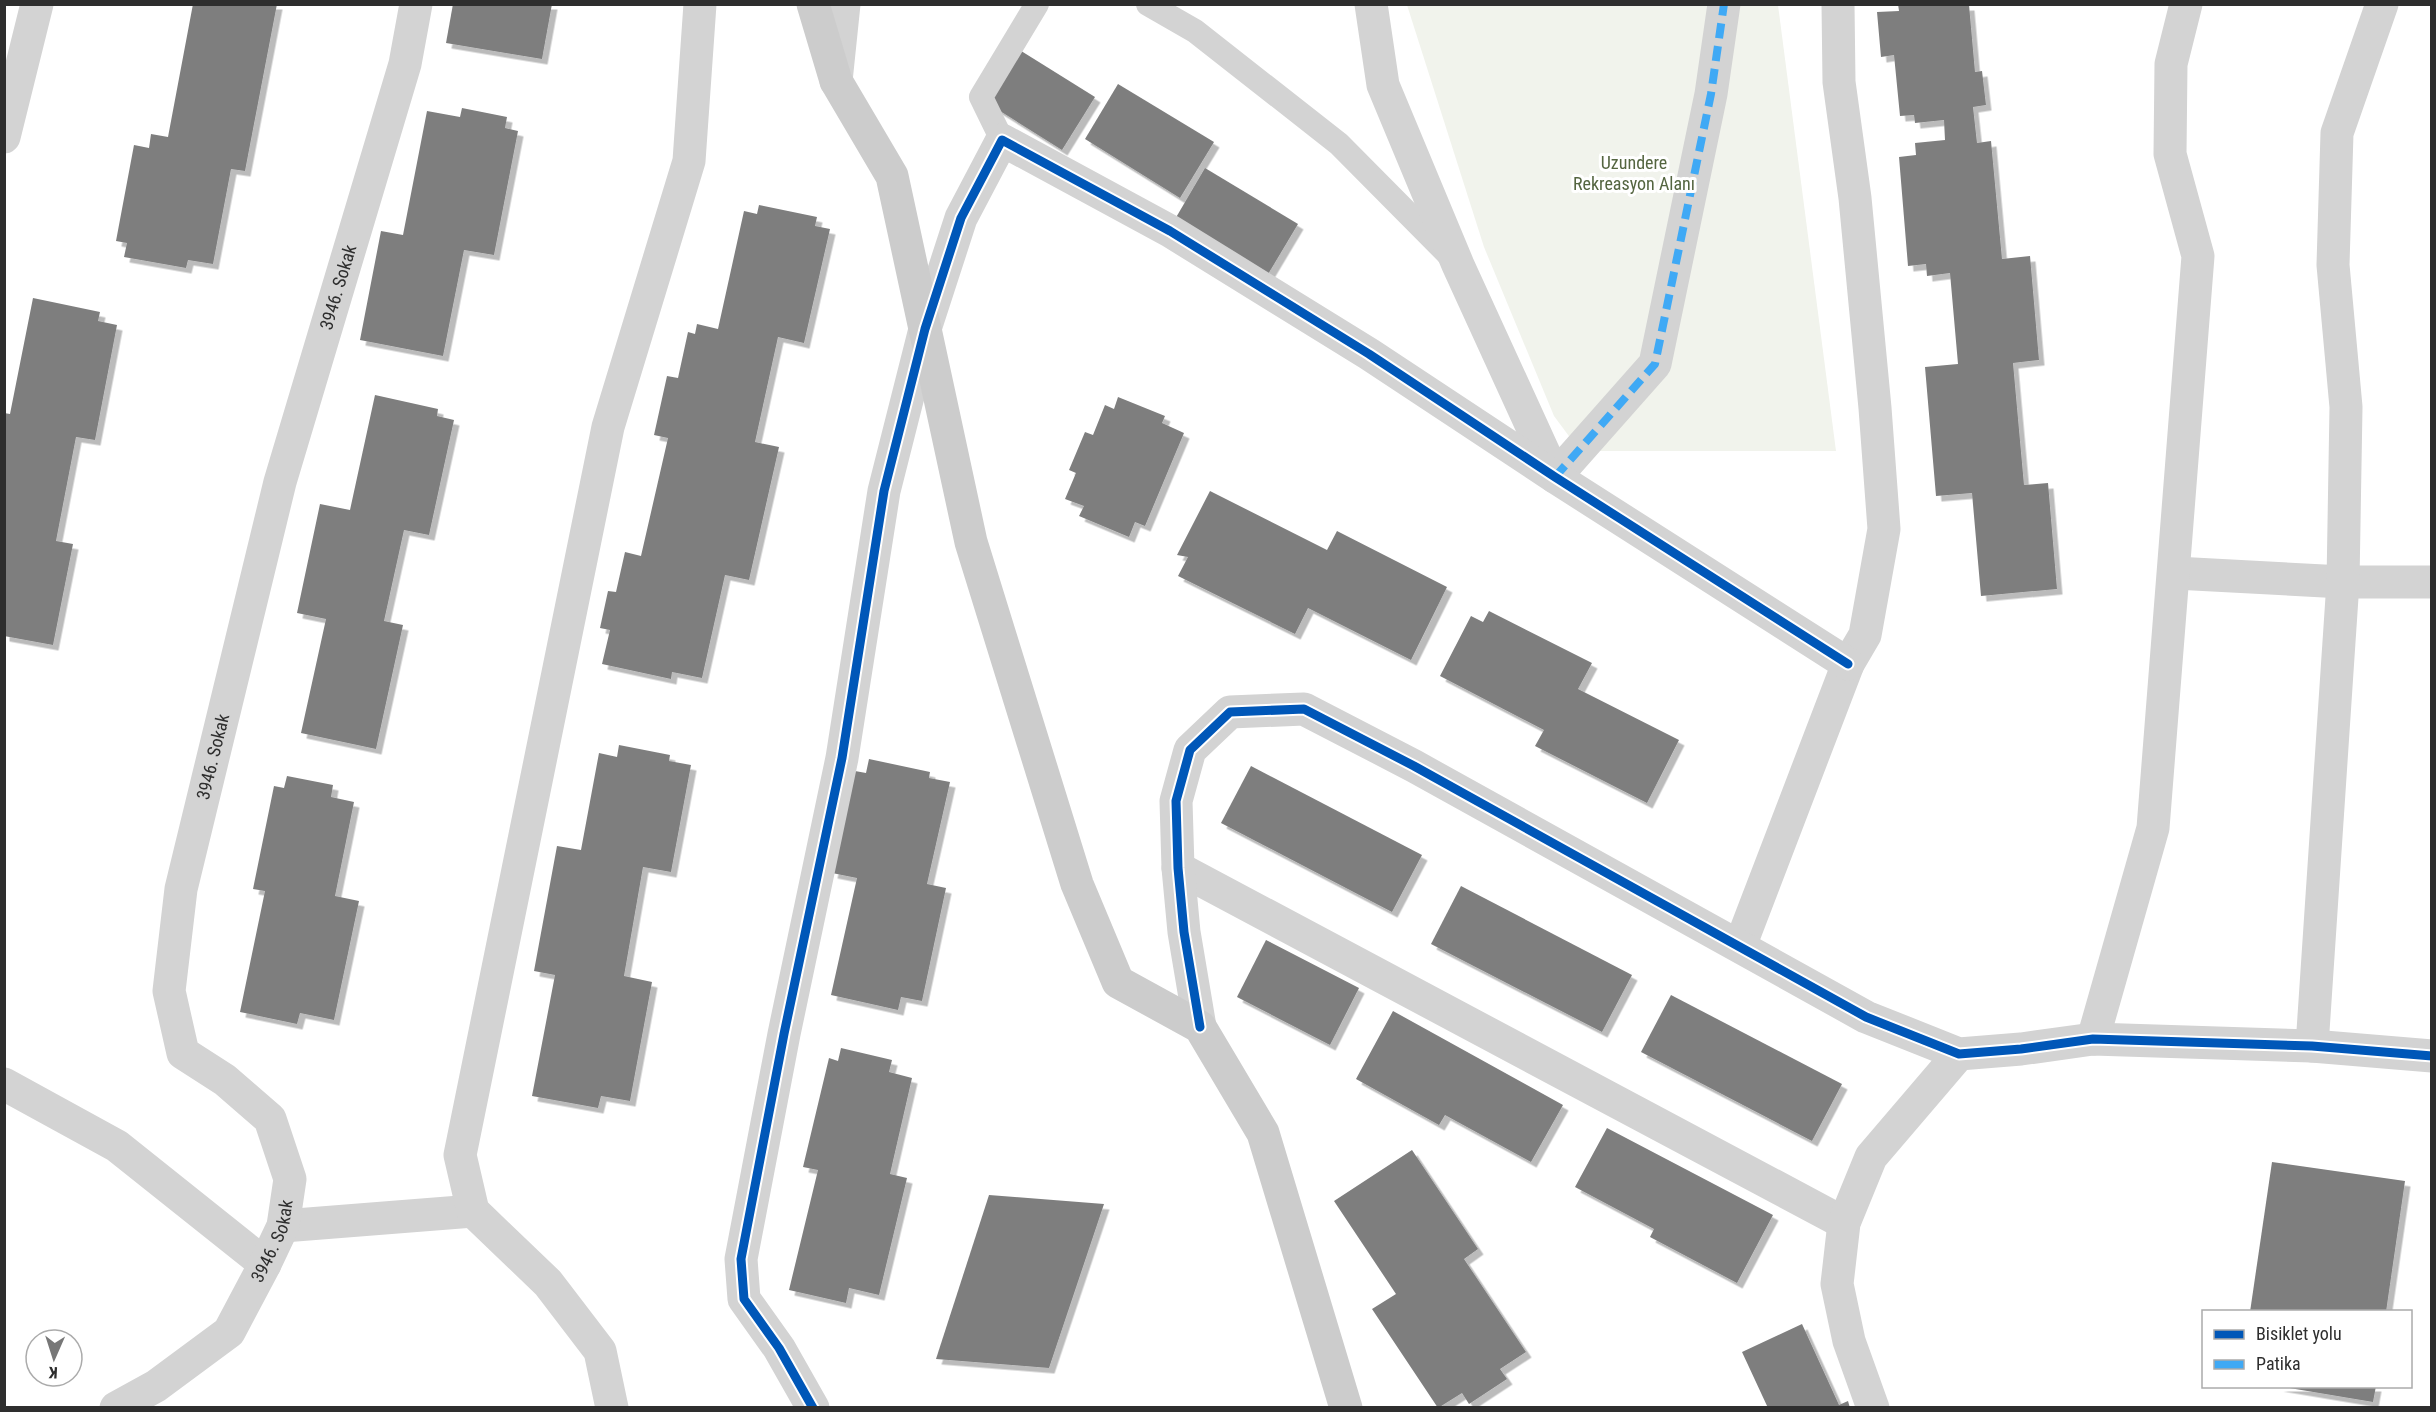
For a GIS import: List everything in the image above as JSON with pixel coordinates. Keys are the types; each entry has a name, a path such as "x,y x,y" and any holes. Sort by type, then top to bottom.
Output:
{"street":[{"path":"4,137 37,4"},
{"name":"3946. Sokak","path":"116,1407 156,1386 229,1332 283,1226 290,1179 270,1119 225,1080 183,1053 169,991 181,889 280,482 405,64 416,4"},
{"path":"612,1407 600,1351 549,1283 473,1211 460,1155 608,427 689,161 700,4"},
{"path":"813,4 836,81 892,176 970,542 1077,884 1118,982 1200,1027"},
{"path":"836,81 844,4"},
{"path":"1371,4 1383,85 1458,265 1555,477"},
{"path":"1555,477 1655,364 1712,94 1724,4"},
{"path":"1740,946 1848,664 1865,635 1884,529 1856,209 1839,82 1838,4"},
{"path":"2093,1039 2153,828 2175,573 2198,256 2170,154 2170,64 2186,4"},
{"path":"2312,1046 2343,582 2346,407 2333,265 2337,133 2382,4"},
{"path":"813,1407 779,1348 744,1299 741,1259 784,1034 843,758 884,491 924,329 961,218 1002,140 1170,231 1369,354 1555,477 1848,664"},
{"path":"2175,573 2343,582 2432,582"},
{"path":"1346,1407 1263,1133 1200,1027 1184,932 1178,868 1176,801 1190,750 1230,712 1304,709 1425,772 1866,1017 1959,1054 2021,1049 2093,1039 2312,1046 2432,1056"},
{"path":"1178,868 1844,1223"},
{"path":"1873,1407 1849,1341 1837,1284 1844,1223 1871,1157 1959,1054"},
{"path":"4,1084 117,1146 265,1264"},
{"path":"283,1226 473,1211"}],"lane":[{"path":"1002,140 981,97 1037,4"},
{"path":"1148,4 1195,31 1339,144 1458,265"}],"green space":[{"name":"Uzundere Rekreasyon Alanı","path":"1407,5 1778,5 1836,451 1580,451 1554,416 1484,247"}],"building":[{"path":"193,4 277,4 245,171 231,169 213,264 188,260 186,268 124,257 127,243 116,241 134,145 149,148 151,134 168,137"},
{"path":"453,4 552,4 542,59 446,43"},
{"path":"1898,4 1969,5 1975,72 1982,71 1986,105 1973,107 1977,143 1991,141 2002,259 2030,256 2039,360 2013,363 2024,485 2048,483 2057,589 1981,596 1972,493 1936,496 1925,367 1958,364 1950,273 1927,276 1926,264 1908,266 1899,157 1916,155 1915,143 1945,140 1944,120 1915,123 1914,115 1900,116 1894,55 1881,57 1877,12 1899,11"},
{"path":"1018,49 1095,97 1062,150 984,101"},
{"path":"1118,84 1214,142 1180,198 1085,139"},
{"path":"462,108 507,117 505,128 518,131 494,255 464,250 443,356 360,340 381,231 403,235 427,111 460,117"},
{"path":"1205,168 1298,224 1264,281 1171,226"},
{"path":"759,205 817,217 815,226 830,229 804,343 778,337 755,442 779,447 749,580 725,575 702,678 672,672 671,679 602,664 610,630 600,628 608,591 616,592 625,552 641,556 668,438 654,435 667,376 678,378 688,332 695,334 697,324 718,329 744,211 757,214"},
{"path":"33,298 100,312 98,321 117,325 95,440 76,437 56,541 73,544 53,645 4,636 4,413 10,414"},
{"path":"375,395 438,409 437,416 454,420 429,535 404,530 384,621 403,625 376,749 301,733 326,619 297,613 320,504 350,510"},
{"path":"1118,397 1165,416 1162,423 1184,433 1145,526 1135,522 1129,537 1079,516 1084,506 1065,499 1076,473 1069,470 1085,432 1093,435 1105,405 1114,409"},
{"path":"1210,491 1327,550 1337,531 1447,587 1411,660 1308,608 1295,634 1178,576 1188,557 1177,555"},
{"path":"1489,611 1592,663 1578,689 1679,740 1647,803 1535,746 1544,730 1440,676 1471,616 1483,622"},
{"path":"619,745 670,755 669,761 691,765 671,872 643,867 624,976 652,982 630,1101 601,1096 598,1108 532,1096 555,975 534,971 557,846 581,850 599,753 617,757"},
{"path":"869,759 930,772 929,778 950,782 927,884 946,888 922,1001 901,997 898,1010 831,995 857,878 832,873 855,771 866,773"},
{"path":"1251,766 1422,855 1392,912 1221,823"},
{"path":"287,776 333,785 331,797 354,802 335,896 359,901 334,1020 300,1013 297,1024 240,1012 265,891 253,889 274,786 284,788"},
{"path":"1461,886 1632,975 1602,1032 1431,944"},
{"path":"1266,940 1359,988 1330,1045 1237,997"},
{"path":"1671,995 1842,1084 1812,1141 1641,1052"},
{"path":"1393,1011 1563,1105 1531,1162 1445,1115 1439,1125 1356,1079"},
{"path":"841,1048 892,1060 889,1072 912,1078 890,1174 907,1178 879,1295 849,1288 846,1303 789,1290 818,1170 803,1167 829,1058 838,1061"},
{"path":"1607,1128 1773,1215 1737,1283 1650,1237 1654,1229 1575,1187"},
{"path":"1412,1150 1478,1249 1464,1259 1526,1352 1500,1369 1507,1379 1469,1404 1462,1393 1438,1408 1372,1309 1396,1294 1334,1201"},
{"path":"2272,1162 2405,1181 2386,1310 2250,1310"},
{"path":"989,1195 1104,1204 1049,1368 936,1359"},
{"path":"1802,1324 1839,1405 1848,1401 1850,1408 1768,1408 1742,1352"},
{"path":"2290,1388 2376,1388 2373,1402"}],"marked path":[{"path":"1555,477 1655,364 1711,94 1724,4"}],"cycle path":[{"path":"813,1408 779,1348 744,1299 741,1259 784,1034 842,758 884,491 925,329 961,218 1002,140 1170,231 1369,354 1555,477 1848,664"},
{"path":"1200,1027 1184,932 1178,868 1176,801 1190,750 1230,712 1304,709 1414,766 1866,1017 1959,1054 2021,1049 2093,1039 2312,1046 2432,1056"}]}
